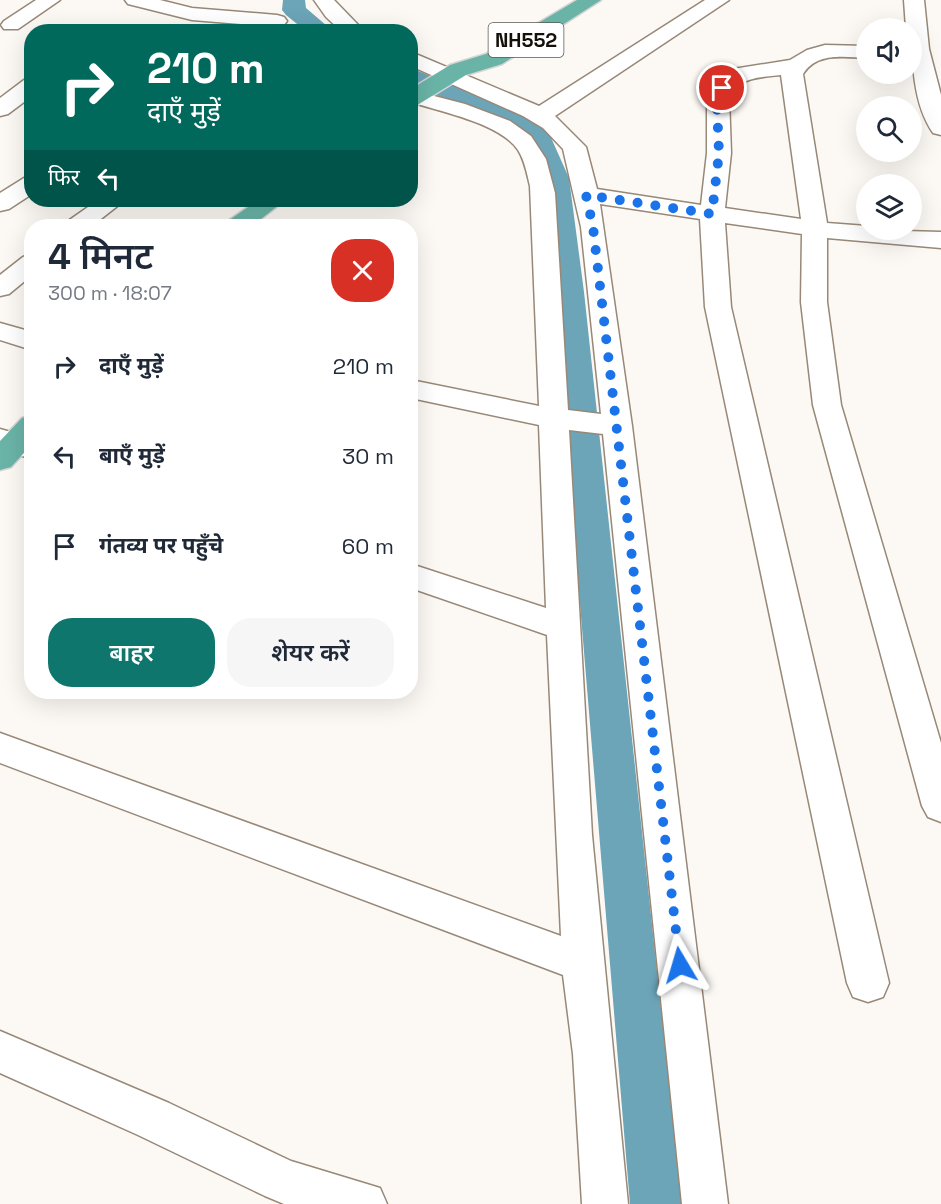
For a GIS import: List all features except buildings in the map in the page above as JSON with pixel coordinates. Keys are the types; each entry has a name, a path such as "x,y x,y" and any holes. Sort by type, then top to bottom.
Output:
{"highway":[{"name":"NH552","path":"452,73 476,49 560,0"},
{"name":"NH552","path":"418,94 452,73 494,59 591,0"},
{"path":"247,219 263,207"}],"street":[{"path":"5,23 50,0"},
{"path":"135,0 192,14 253,24"},
{"path":"274,0 271,13 275,24"},
{"path":"324,0 333,14 345,24"},
{"path":"539,116 719,0"},
{"path":"914,0 915,18"},
{"path":"5,23 24,28"},
{"path":"856,52 812,54 741,74 722,88 717,107 719,153 712,214 718,307 868,983"},
{"path":"812,54 792,74 815,229 814,302 827,405 941,806"},
{"path":"418,61 452,73 539,116 566,136 574,147 593,227 705,1204"},
{"path":"922,73 941,128"},
{"path":"0,109 21,91"},
{"path":"418,96 508,130 522,139 536,163 543,193 573,835 582,963 594,1054 605,1204"},
{"path":"0,204 24,188"},
{"path":"586,195 815,229 941,240"},
{"path":"87,219 103,207"},
{"path":"0,288 24,268"},
{"path":"0,331 24,339"},
{"path":"418,391 466,404 554,419 616,426"},
{"path":"418,578 563,627"},
{"path":"0,748 582,963"},
{"path":"0,1052 204,1143 288,1185 338,1200 364,1204"}],"waterway":[{"path":"294,0 294,10 312,24"},
{"path":"418,78 535,128 555,178 569,292 656,1204"}],"route":[{"path":"680,965 593,227 586,195 712,214 719,153 717,107 722,88"}]}
